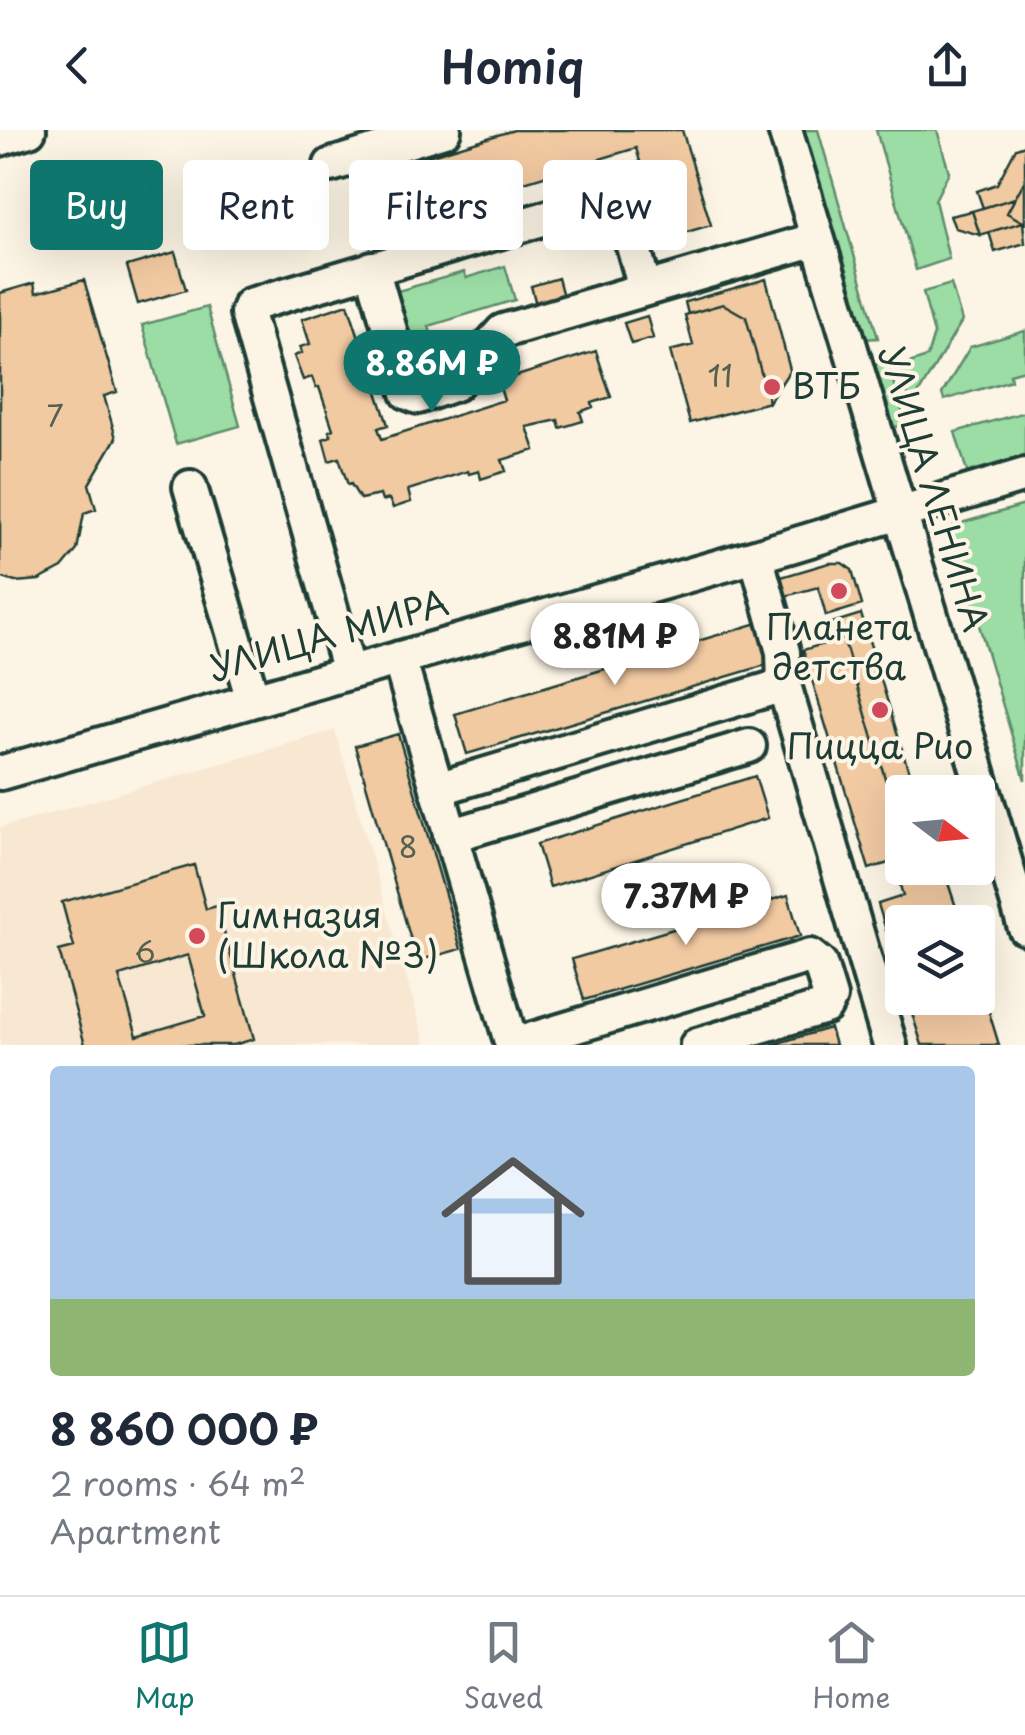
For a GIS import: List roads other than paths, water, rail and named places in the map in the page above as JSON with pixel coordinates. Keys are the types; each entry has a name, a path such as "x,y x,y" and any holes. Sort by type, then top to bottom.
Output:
{"street":[{"path":"0,139 30,130"},
{"path":"331,164 444,130"},
{"name":"УЛИЦА ЛЕНИНА","path":"785,130 1025,928"},
{"path":"348,672 247,314 250,304 607,200 622,208 645,288"},
{"path":"372,268 408,393 418,397 456,384 503,331 817,239"},
{"name":"УЛИЦА МИРА","path":"0,772 1025,476"},
{"path":"190,487 252,700"},
{"path":"756,556 782,652 784,684 890,1045"},
{"path":"400,658 512,1045 810,956 820,964 830,997 825,1007 697,1045"},
{"path":"437,789 784,684"},
{"path":"450,836 749,746"}],"place":[{"name":"ВТБ","path":"772,387"},
{"name":"Планета детства","path":"839,591"},
{"name":"Пицца Рио","path":"880,710"},
{"name":"Гимназия (Школа №3)","path":"197,936"}]}
